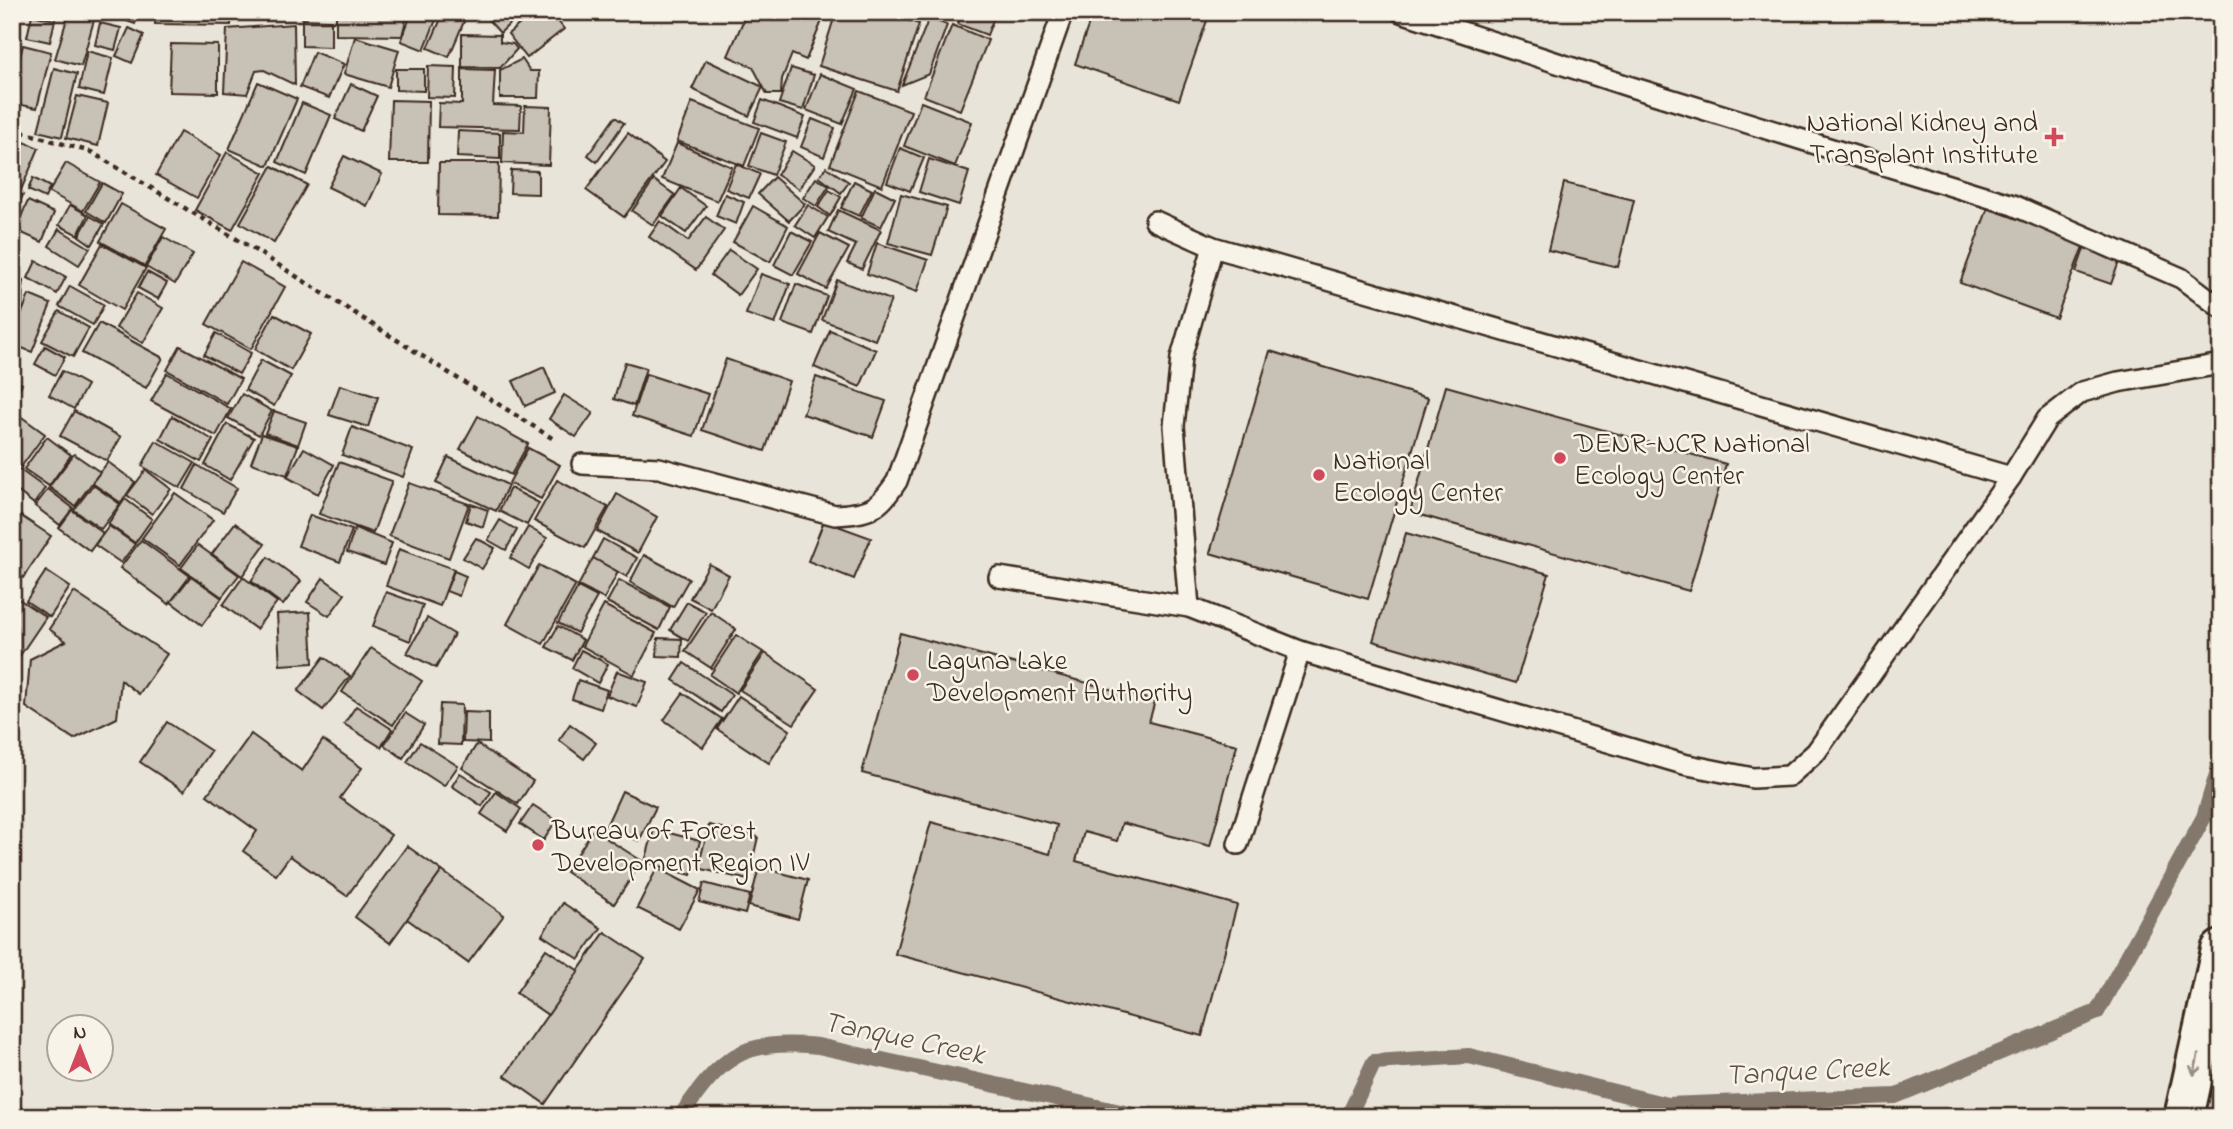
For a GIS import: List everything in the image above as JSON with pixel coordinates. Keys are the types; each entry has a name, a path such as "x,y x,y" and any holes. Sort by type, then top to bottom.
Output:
{"main road":[{"path":"2184,1117 2221,950"}],"lane":[{"path":"582,464 659,468 835,515 862,514 883,502 897,481 1063,12"},
{"path":"1401,12 1628,86 2013,205 2181,278 2221,308"},
{"path":"1155,221 1213,247 2011,477"},
{"path":"1189,607 1174,426 1181,358 1213,247"},
{"path":"999,577 1189,607 1300,651 1683,764 1753,778 1790,776 1816,752 2011,477 2047,419 2082,392 2118,382 2221,364"},
{"path":"1238,844 1300,651"}],"path":[{"path":"12,129 91,152 250,247 540,430 582,464"}],"shaded area":[{"path":"12,12 2221,12 2221,1117 12,1117"}],"building":[{"path":"69,12 96,13 81,66 55,59"},
{"path":"102,12 139,12 135,24"},
{"path":"156,12 232,12 231,25 155,24"},
{"path":"332,12 408,12 402,36 336,35 336,13"},
{"path":"412,12 439,12 424,50 401,41"},
{"path":"444,12 468,12 449,57 428,48"},
{"path":"488,12 516,12 519,15 500,33 484,15"},
{"path":"534,12 551,12 564,29 527,58 508,34"},
{"path":"747,12 815,12 824,16 806,60 792,54 782,79 781,94 767,94 753,67 728,56"},
{"path":"836,12 884,12 919,24 897,91 819,66"},
{"path":"938,12 958,12 957,17"},
{"path":"962,12 996,12 987,35 958,24"},
{"path":"1093,12 1210,12 1179,100 1075,64"},
{"path":"32,15 55,20 50,42 27,37"},
{"path":"12,17 20,19 12,68"},
{"path":"929,18 947,25 929,74 902,85"},
{"path":"302,19 331,20 331,47 302,46"},
{"path":"100,23 121,28 115,50 95,45"},
{"path":"294,24 295,85 264,70 256,71 247,94 224,92 227,29"},
{"path":"952,25 988,40 960,110 924,96"},
{"path":"129,28 144,35 132,63 116,56"},
{"path":"462,34 500,35 500,42 513,44 517,49 500,68 462,67"},
{"path":"355,37 399,50 388,87 344,74"},
{"path":"171,44 218,45 218,93 169,92"},
{"path":"23,45 51,52 37,108 12,103 12,88"},
{"path":"87,51 113,58 104,95 79,89"},
{"path":"314,52 344,64 329,98 300,87"},
{"path":"522,59 530,71 539,71 538,98 500,98 500,70"},
{"path":"706,60 763,87 749,116 692,89"},
{"path":"428,66 456,67 455,98 427,97"},
{"path":"54,68 77,74 62,137 38,131"},
{"path":"791,68 814,75 803,110 779,103"},
{"path":"396,69 424,69 424,91 396,90"},
{"path":"462,69 495,70 493,105 521,106 520,129 438,127 439,103 462,104"},
{"path":"820,74 857,89 842,124 806,110"},
{"path":"258,82 297,99 268,166 229,149"},
{"path":"351,84 377,96 361,131 335,119"},
{"path":"859,91 911,111 882,186 830,165"},
{"path":"77,96 108,103 98,146 66,138"},
{"path":"391,100 429,101 428,162 389,162"},
{"path":"762,100 805,117 797,138 754,122"},
{"path":"692,102 759,128 744,166 677,141"},
{"path":"921,102 972,122 955,166 904,146"},
{"path":"302,103 331,115 306,175 277,162"},
{"path":"525,106 551,107 549,165 502,163 503,131 524,132"},
{"path":"615,117 624,123 597,162 588,155"},
{"path":"812,119 835,128 824,157 801,147"},
{"path":"458,131 500,133 500,159 457,157"},
{"path":"180,132 221,155 197,198 156,175"},
{"path":"628,133 665,162 624,217 586,190"},
{"path":"761,133 786,142 773,175 749,166"},
{"path":"12,137 39,148 21,190 12,186"},
{"path":"677,143 732,167 717,201 662,179"},
{"path":"900,148 924,158 910,191 887,182"},
{"path":"792,151 815,165 799,189 777,175"},
{"path":"227,152 264,173 232,230 195,210"},
{"path":"344,156 382,174 367,206 328,187"},
{"path":"929,159 969,172 959,205 919,192"},
{"path":"66,163 100,182 83,211 49,192"},
{"path":"439,163 499,163 498,216 438,215"},
{"path":"736,164 760,174 749,198 726,189"},
{"path":"272,166 307,185 274,243 240,223"},
{"path":"826,167 849,182 841,193 819,177"},
{"path":"511,170 538,171 538,194 510,193"},
{"path":"774,177 805,204 789,221 758,194"},
{"path":"33,178 50,187 45,198 28,190"},
{"path":"816,178 829,186 816,206 803,198"},
{"path":"654,180 675,195 653,225 632,211"},
{"path":"854,181 872,190 859,216 841,208"},
{"path":"102,183 122,194 106,223 86,211"},
{"path":"1564,183 1634,200 1618,267 1548,250"},
{"path":"681,188 706,206 686,233 662,216"},
{"path":"875,188 895,198 881,227 861,218"},
{"path":"829,190 841,197 830,216 818,207"},
{"path":"12,191 23,195 16,211 12,209"},
{"path":"725,194 744,202 736,224 716,216"},
{"path":"901,194 947,207 932,255 888,243"},
{"path":"28,201 54,213 42,242 15,230"},
{"path":"121,204 166,229 145,266 100,241"},
{"path":"70,205 88,215 78,235 59,225"},
{"path":"808,205 828,217 815,238 795,225"},
{"path":"753,206 788,226 770,262 733,242"},
{"path":"1988,208 2084,244 2056,318 1960,283"},
{"path":"838,210 881,230 862,269 847,263 856,245 828,232"},
{"path":"90,216 104,224 92,245 79,236"},
{"path":"706,217 724,230 696,270 649,237 660,221 688,241"},
{"path":"59,229 90,248 79,265 49,246"},
{"path":"791,231 812,242 793,275 774,265"},
{"path":"820,233 849,248 826,289 798,274"},
{"path":"163,237 193,254 175,284 146,267"},
{"path":"877,243 928,260 917,292 867,274"},
{"path":"102,244 146,268 122,310 79,285"},
{"path":"2085,246 2120,259 2111,284 2076,272"},
{"path":"729,250 757,269 738,295 711,275"},
{"path":"36,261 66,277 57,294 28,278"},
{"path":"241,262 285,287 251,349 206,324"},
{"path":"147,272 167,283 158,299 138,288"},
{"path":"761,274 790,284 775,324 746,314"},
{"path":"12,280 23,280 22,310 12,310"},
{"path":"837,280 891,300 875,340 822,320"},
{"path":"796,284 827,296 813,334 782,323"},
{"path":"70,286 104,305 93,325 59,306"},
{"path":"137,293 163,308 143,343 116,328"},
{"path":"29,295 51,304 32,352 12,344 12,337"},
{"path":"59,311 89,328 73,357 42,341"},
{"path":"274,314 311,334 291,370 255,349"},
{"path":"99,323 163,358 146,388 82,353"},
{"path":"830,330 876,350 860,387 814,367"},
{"path":"216,333 251,353 239,374 204,355"},
{"path":"45,346 65,357 55,375 35,364"},
{"path":"180,346 241,379 227,404 167,370"},
{"name":"National Ecology Center","path":"1270,351 1428,398 1368,599 1210,553"},
{"path":"726,359 789,381 765,451 702,430"},
{"path":"261,360 291,376 274,406 245,390"},
{"path":"625,362 646,368 634,406 614,399"},
{"path":"544,367 555,393 525,406 513,381"},
{"path":"62,371 87,385 74,409 49,395"},
{"path":"167,373 231,409 216,436 151,401"},
{"path":"646,374 708,394 694,436 632,416"},
{"path":"816,377 886,401 873,437 803,414"},
{"path":"12,378 22,384 12,400"},
{"path":"340,385 378,397 368,427 329,415"},
{"path":"1446,386 1726,464 1689,591 1410,512"},
{"path":"242,394 272,411 259,435 228,418"},
{"path":"564,395 593,413 576,437 549,419"},
{"path":"12,410 45,434 21,467 12,461"},
{"path":"74,411 121,437 107,461 60,436"},
{"path":"274,411 306,422 298,445 265,433"},
{"path":"172,416 213,440 201,462 160,439"},
{"path":"478,416 528,444 511,475 460,449"},
{"path":"227,424 254,438 230,480 205,465"},
{"path":"352,427 413,450 403,477 342,455"},
{"path":"262,434 298,446 287,475 251,463"},
{"path":"47,437 71,455 49,486 24,469"},
{"path":"156,441 195,463 180,488 142,466"},
{"path":"304,448 334,465 318,494 287,477"},
{"path":"528,448 560,465 541,499 509,483"},
{"path":"74,454 100,472 75,506 49,487"},
{"path":"448,457 508,485 496,511 436,483"},
{"path":"108,462 135,482 121,503 92,483"},
{"path":"339,462 392,481 373,533 319,514"},
{"path":"12,464 45,488 34,504 12,487"},
{"path":"197,465 237,488 223,512 184,489"},
{"path":"146,470 171,489 152,514 127,495"},
{"path":"557,480 608,507 585,548 534,521"},
{"path":"409,483 469,504 449,558 389,536"},
{"path":"93,485 120,504 101,529 74,510"},
{"path":"510,488 539,503 527,525 499,511"},
{"path":"48,489 73,508 60,525 35,506"},
{"path":"175,493 213,520 180,565 142,538"},
{"path":"617,494 657,517 638,553 597,531"},
{"path":"125,499 152,519 135,543 108,524"},
{"path":"471,504 488,510 483,527 466,521"},
{"path":"12,510 51,536 23,578 12,571"},
{"path":"72,510 103,533 90,551 59,528"},
{"path":"310,515 352,530 340,562 298,546"},
{"path":"500,520 517,530 506,550 488,540"},
{"path":"824,521 871,538 854,579 808,561"},
{"path":"235,523 265,544 242,576 212,554"},
{"path":"109,526 135,544 121,563 95,545"},
{"path":"528,527 547,538 529,569 510,558"},
{"path":"355,528 392,543 384,565 347,552"},
{"path":"1406,533 1549,574 1516,683 1373,641"},
{"path":"476,538 495,548 482,569 463,558"},
{"path":"603,539 637,558 627,577 593,558"},
{"path":"141,540 190,576 169,604 120,568"},
{"path":"198,545 239,575 222,597 181,568"},
{"path":"399,549 454,569 440,606 386,586"},
{"path":"644,555 689,579 673,607 630,582"},
{"path":"268,557 301,581 283,605 251,581"},
{"path":"593,558 618,572 604,599 578,586"},
{"path":"709,564 729,575 711,609 690,598"},
{"path":"539,565 576,585 543,644 507,624"},
{"path":"46,571 70,587 50,617 26,601"},
{"path":"454,571 466,576 459,596 446,591"},
{"path":"191,576 222,598 202,625 171,602"},
{"path":"243,577 277,602 256,629 223,605"},
{"path":"323,578 345,594 329,616 307,602"},
{"path":"619,580 670,607 659,630 607,602"},
{"path":"578,587 597,597 577,633 558,623"},
{"path":"74,592 167,654 139,694 121,680 117,718 74,739 26,707 30,659 66,641 49,629"},
{"path":"386,592 423,605 410,641 373,626"},
{"path":"14,596 46,617 17,660 12,657"},
{"path":"687,602 706,612 688,641 670,630"},
{"path":"604,605 656,633 634,675 582,646"},
{"path":"310,612 313,663 280,665 277,614"},
{"path":"711,612 736,629 711,668 685,651"},
{"path":"427,618 454,634 436,668 407,653"},
{"path":"558,626 583,640 572,660 546,647"},
{"path":"900,633 1155,701 1149,722 1237,745 1210,846 1122,823 1117,841 1084,832 1076,861 1237,905 1202,1036 895,954 931,822 1050,854 1057,825 862,773"},
{"path":"736,635 763,652 736,693 710,675"},
{"path":"658,638 682,639 681,657 657,656"},
{"path":"371,648 422,681 393,725 342,692"},
{"path":"581,650 608,664 598,683 572,668"},
{"path":"765,653 818,689 794,724 740,690"},
{"path":"324,657 350,676 323,710 298,691"},
{"path":"684,663 732,695 721,712 673,680"},
{"path":"617,671 647,682 637,707 607,696"},
{"path":"578,680 607,690 601,709 572,699"},
{"path":"683,693 722,719 703,747 664,720"},
{"path":"739,696 790,730 769,763 717,729"},
{"path":"440,704 462,705 461,745 438,744"},
{"path":"356,706 392,729 381,747 344,724"},
{"path":"464,712 489,713 489,743 463,742"},
{"path":"405,713 424,725 403,758 384,745"},
{"path":"167,722 211,751 184,791 140,762"},
{"path":"570,724 596,743 584,759 559,740"},
{"path":"251,734 302,771 323,740 362,768 340,798 391,835 347,896 290,856 276,875 243,851 257,831 207,795"},
{"path":"420,742 458,766 444,786 407,762"},
{"path":"477,744 533,781 518,804 462,768"},
{"path":"460,773 491,792 482,806 452,786"},
{"path":"622,791 656,807 639,841 606,826"},
{"path":"496,792 521,809 507,831 481,814"},
{"path":"533,805 556,820 544,840 520,824"},
{"path":"709,825 758,837 748,880 698,868"},
{"path":"654,829 700,841 691,875 645,862"},
{"path":"593,830 642,861 614,904 566,872"},
{"path":"407,846 442,871 390,943 355,917"},
{"path":"759,867 808,880 798,919 749,906"},
{"path":"657,868 700,890 679,929 637,908"},
{"path":"442,871 504,915 468,963 407,919"},
{"path":"704,883 750,895 745,914 699,902"},
{"path":"563,903 601,928 579,959 542,935"},
{"path":"605,932 645,959 545,1104 505,1076"},
{"path":"546,949 579,971 548,1015 516,993"},
{"path":"1978,1109 2016,1117 1976,1117"}],"waterway":[{"name":"Tanque Creek","path":"1348,1117 1374,1062 1469,1056 1667,1105 1895,1096 2097,1012 2204,817 2221,761"},
{"name":"Tanque Creek","path":"680,1117 708,1079 736,1056 752,1049 792,1045 818,1046 1143,1117"}],"place":[{"name":"National Kidney and Transplant Institute","path":"2054,137"},
{"name":"DENR-NCR National Ecology Center","path":"1560,458"},
{"name":"National Ecology Center","path":"1319,475"},
{"name":"Laguna Lake Development Authority","path":"913,675"},
{"name":"Bureau of Forest Development Region IV","path":"538,845"}]}
